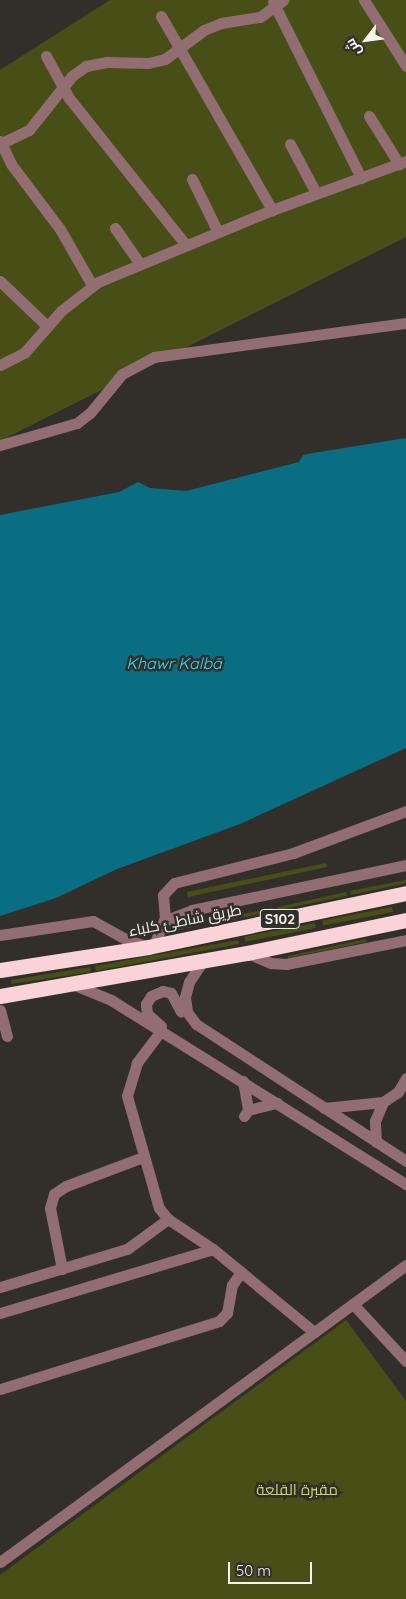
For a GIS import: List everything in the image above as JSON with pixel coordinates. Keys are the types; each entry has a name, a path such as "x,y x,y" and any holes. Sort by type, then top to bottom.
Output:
{"highway":[{"name":"طريق شاطئ كلباء","path":"0,970 151,946 406,893"},
{"name":"S102","path":"0,996 247,953 406,920"}],"street":[{"path":"364,0 406,66"},
{"path":"92,285 60,229 11,164 0,143 29,130 62,88 79,71 93,64 148,63 164,59 212,26 252,20 277,2 361,178"},
{"path":"161,16 272,210"},
{"path":"46,56 62,88 186,245"},
{"path":"0,365 26,352 47,326 92,285 272,210 402,163 369,116"},
{"path":"290,144 316,193"},
{"path":"192,179 218,232"},
{"path":"115,228 140,264"},
{"path":"0,281 47,326"},
{"path":"0,444 78,423 90,413 122,374 154,357 406,324"},
{"path":"0,935 93,921 126,940 151,946 164,921 163,895 174,883 293,853 406,811"},
{"path":"164,921 192,910 406,864"},
{"path":"247,953 271,963 286,964 406,940"},
{"path":"203,961 189,982 185,1004 191,1018 210,1036"},
{"path":"72,984 111,1000 406,1184"},
{"path":"186,1046 147,1014 148,1000 155,994 171,993 189,1025 210,1036 406,1161"},
{"path":"0,1010 7,1036"},
{"path":"160,1032 137,1064 128,1085 128,1108 156,1202 168,1218 213,1249 314,1332"},
{"path":"322,1108 383,1102 398,1092 406,1078"},
{"path":"243,1081 246,1113 277,1103"},
{"path":"376,1142 375,1121 383,1102"},
{"path":"62,1269 50,1208 54,1194 66,1186 142,1157"},
{"path":"0,1287 127,1249 168,1218"},
{"path":"0,1312 213,1249"},
{"path":"0,1562 406,1265"},
{"path":"0,1389 219,1321 227,1313 232,1285 241,1272"},
{"path":"353,1304 406,1361"}],"green space":[{"path":"110,0 406,0 406,237 0,441 0,70"},
{"path":"326,863 327,867 188,897 187,892"},
{"path":"406,880 406,883 351,895 350,891"},
{"path":"346,892 347,896 278,910 278,907"},
{"path":"392,907 393,912 323,925 322,921"},
{"path":"273,908 273,911 208,925 208,921"},
{"path":"189,915 191,921 199,923 199,926 166,933 175,922"},
{"path":"315,923 316,928 245,942 244,937"},
{"path":"366,939 366,942 288,958 288,956"},
{"path":"238,940 239,944 96,971 95,966"},
{"path":"90,967 91,972 11,984 11,980"},
{"name":"مقبرة القلعة","path":"346,1320 406,1401 406,1599 0,1599 0,1575"}],"water":[{"name":"Khawr Kalbā","path":"406,438 406,748 240,824 117,869 56,898 0,916 0,515 119,492 138,482 150,488 186,491 299,462 303,455"}]}
